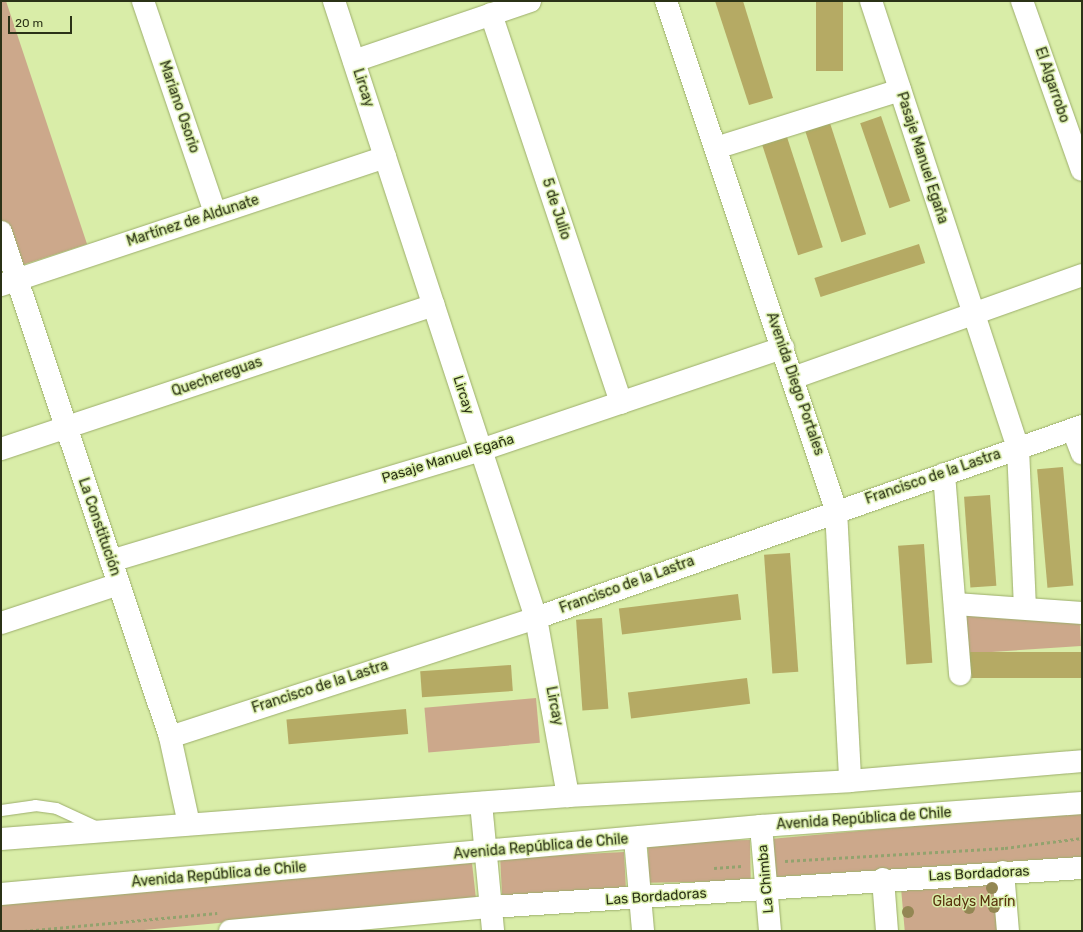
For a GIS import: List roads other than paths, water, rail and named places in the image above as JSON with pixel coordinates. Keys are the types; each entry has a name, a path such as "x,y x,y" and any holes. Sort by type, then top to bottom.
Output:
{"street":[{"name":"Mariano Osorio","path":"143,1 215,213"},
{"name":"Lircay","path":"334,1 536,618 568,796"},
{"path":"354,62 530,1"},
{"name":"Avenida Diego Portales","path":"666,1 836,510 840,547 850,781"},
{"name":"Pasaje Manuel Egaña","path":"871,1 972,314 1018,448 1025,607"},
{"name":"El Algarrobo","path":"1022,1 1082,170"},
{"name":"5 de Julio","path":"491,14 621,403"},
{"path":"716,148 900,90"},
{"name":"Martínez de Aldunate","path":"9,282 385,157"},
{"name":"La Constitución","path":"1,232 9,282 66,428 170,737 189,824"},
{"path":"793,378 1082,275"},
{"name":"Quechereguas","path":"1,449 434,304"},
{"name":"Pasaje Manuel Egaña","path":"111,561 481,450 783,348"},
{"path":"1077,428 1082,453"},
{"name":"Francisco de la Lastra","path":"170,737 536,618 836,510 1077,428"},
{"path":"944,474 956,604 960,674"},
{"path":"1,623 119,584"},
{"path":"956,604 1025,607 1082,613"},
{"path":"1,839 568,796 850,781 1082,761"},
{"path":"481,803 493,931"},
{"name":"Avenida República de Chile","path":"1,894 635,839 761,826 1082,803"},
{"name":"La Chimba","path":"761,826 770,931"},
{"path":"635,839 643,931"},
{"name":"Las Bordadoras","path":"230,931 314,927 490,907 766,890 883,879 1082,868"},
{"path":"1003,872 1008,931"},
{"path":"883,879 888,931"}],"lane":[{"path":"1,810 35,805 56,808 107,830"}],"park label":[{"name":"Gladys Marín","path":"974,902"}]}
